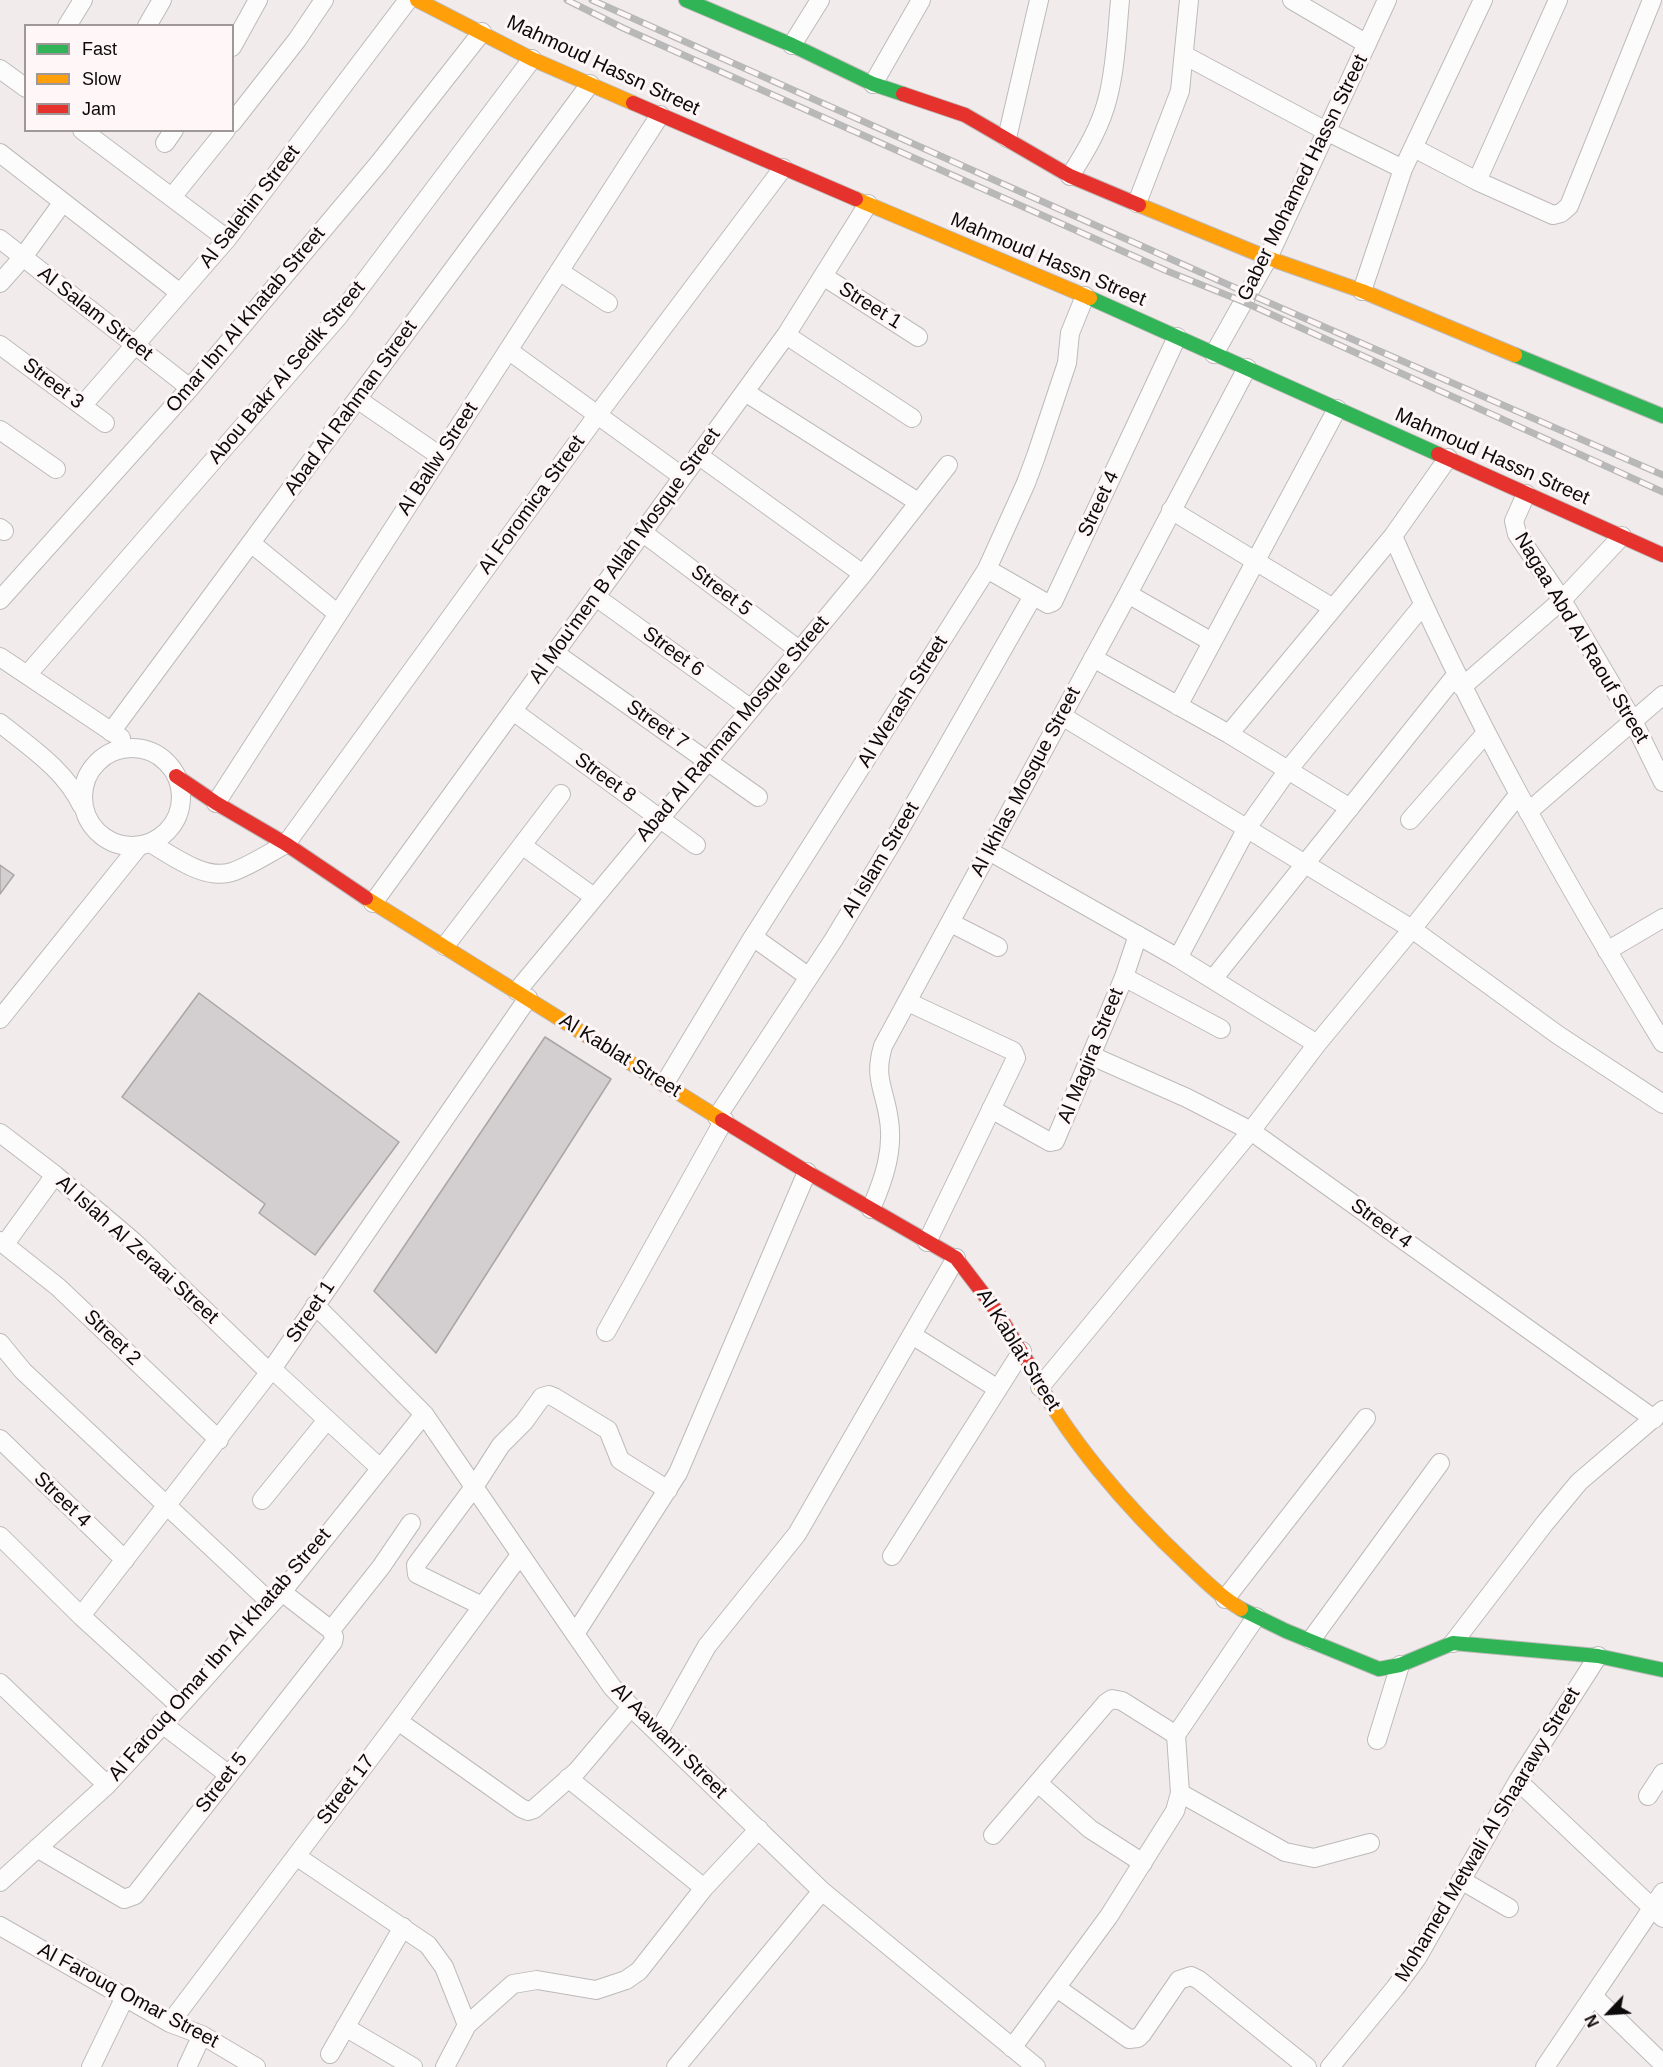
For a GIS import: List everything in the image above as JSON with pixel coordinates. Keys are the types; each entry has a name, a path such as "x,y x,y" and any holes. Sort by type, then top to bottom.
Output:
{"street":[{"path":"68,24 82,0"},
{"path":"148,24 162,0"},
{"path":"234,43 258,0"},
{"path":"234,120 297,40 324,0"},
{"name":"Al Salehin Street","path":"82,406 227,239 408,0"},
{"name":"Mahmoud Hassn Street","path":"417,0 532,59 1085,296 1663,555"},
{"path":"792,45 820,0"},
{"path":"873,84 921,0"},
{"path":"1007,138 1039,0"},
{"path":"1070,176 1091,143 1108,98 1115,58 1120,0"},
{"path":"1137,202 1180,91 1189,0"},
{"path":"1292,0 1367,44"},
{"name":"Gaber Mohamed Hassn Street","path":"1214,354 1268,258 1387,0"},
{"path":"1362,291 1403,169 1483,0"},
{"path":"1477,181 1558,0"},
{"path":"1414,148 1477,181 1553,215 1561,213 1569,206 1652,0"},
{"path":"697,2 873,84 964,115 1070,176 1268,258 1362,291 1663,416"},
{"name":"Omar Ibn Al Khatab Street","path":"0,600 190,388 371,172 482,32"},
{"path":"1184,55 1326,131 1403,169"},
{"name":"Abou Bakr Al Sedik Street","path":"27,675 338,317 532,59"},
{"path":"0,69 24,87"},
{"name":"Abad Al Rahman Street","path":"111,732 590,84"},
{"name":"Al Ballw Street","path":"216,803 660,115"},
{"path":"85,132 227,239"},
{"path":"172,197 224,132"},
{"path":"0,153 180,294"},
{"name":"Al Foromica Street","path":"286,844 598,414 783,168"},
{"path":"0,283 23,257 63,202"},
{"name":"Al Mou'men B Allah Mosque Street","path":"373,903 786,335 868,204"},
{"name":"Al Salam Street","path":"0,239 190,388"},
{"path":"559,271 608,303"},
{"name":"Street 1","path":"823,276 918,337"},
{"name":"Al Werash Street","path":"665,1083 753,937 987,569 1036,456 1067,363 1070,333 1085,296"},
{"path":"786,335 912,418"},
{"name":"Street 4","path":"1034,596 1048,604 1053,602 1177,337"},
{"name":"Street 3","path":"0,345 105,423"},
{"path":"508,350 683,477"},
{"name":"Al Ikhlas Mosque Street","path":"871,1209 884,1180 890,1148 889,1116 879,1079 878,1064 883,1046 1128,594 1247,368"},
{"path":"745,392 918,502"},
{"path":"357,399 440,456"},
{"path":"1178,706 1337,409"},
{"path":"0,430 56,469"},
{"path":"698,455 863,574"},
{"path":"1228,734 1393,536 1448,458"},
{"name":"Abad Al Rahman Mosque Street","path":"522,995 594,897 863,574 948,465"},
{"name":"Nagaa Abd Al Raouf Street","path":"1526,494 1514,520 1517,534 1562,600 1633,721 1663,782"},
{"path":"1171,510 1333,608"},
{"name":"Street 5","path":"642,532 799,650"},
{"path":"1393,536 1459,681 1518,795 1606,951 1663,1043"},
{"path":"1213,979 1350,808 1459,681 1562,600 1622,536"},
{"path":"251,543 338,614"},
{"path":"987,569 1034,596"},
{"path":"1128,594 1212,642"},
{"name":"Al Islam Street","path":"606,1332 720,1118 899,831 1034,596"},
{"name":"Street 6","path":"596,597 750,708"},
{"path":"1178,958 1248,828 1288,770 1423,605"},
{"name":"Street 7","path":"555,653 758,797"},
{"path":"0,657 135,748 155,753 176,776 181,798 179,809 168,830 144,844 0,1019"},
{"path":"1093,658 1228,734 1350,808"},
{"path":"1528,812 1663,695"},
{"name":"Street 8","path":"513,711 696,845"},
{"path":"1062,716 1412,929 1558,1035 1663,1104"},
{"path":"0,723 55,767 67,780 90,822 105,838 127,846 144,844 198,869 216,873 231,873 286,844"},
{"path":"1410,820 1486,733"},
{"path":"85,811 84,788 93,766 112,752 135,748"},
{"name":"Al Kablat Street","path":"176,776 216,803 286,844 373,903 807,1172 956,1258 995,1309 1022,1351 1040,1387 1073,1436 1124,1500 1156,1535 1225,1599 1256,1617 1379,1669 1400,1665 1453,1643 1598,1656 1663,1670"},
{"path":"445,946 561,794"},
{"path":"1040,1387 1251,1131 1317,1044 1518,795"},
{"path":"523,846 594,897"},
{"path":"989,851 1178,958 1317,1044"},
{"path":"1606,951 1662,920"},
{"path":"951,922 998,947"},
{"name":"Al Magira Street","path":"991,1109 1053,1143 1092,1056 1138,935"},
{"path":"753,937 809,977"},
{"path":"1124,976 1221,1029"},
{"name":"Street 1","path":"81,1616 271,1371 522,995"},
{"path":"908,1002 1013,1050 1016,1058 927,1242"},
{"name":"Street 4","path":"1092,1056 1187,1098 1251,1131 1659,1415"},
{"name":"Al Islah Al Zeraai Street","path":"0,1133 55,1175 161,1266 271,1371 380,1468"},
{"path":"575,1634 668,1490 686,1455 807,1172"},
{"path":"3,1242 55,1175"},
{"name":"Street 2","path":"3,1242 58,1287 219,1440"},
{"path":"658,1732 707,1646 806,1520 956,1258"},
{"name":"Al Aawami Street","path":"315,1305 424,1414 612,1687 822,1891 1036,2067"},
{"path":"912,1335 998,1389"},
{"path":"0,1343 23,1371 167,1505 276,1597 331,1630"},
{"path":"892,1556 1022,1351"},
{"path":"482,1606 420,1576 416,1571 416,1565 474,1487 501,1445 524,1422 542,1397 549,1395 608,1430 620,1460 668,1490"},
{"name":"Al Farouq Omar Ibn Al Khatab Street","path":"0,1881 107,1785 161,1723 180,1706 276,1597 424,1414"},
{"path":"1453,1643 1579,1482 1659,1415"},
{"path":"1225,1599 1366,1418"},
{"path":"261,1500 327,1420"},
{"name":"Street 4","path":"0,1439 125,1560"},
{"path":"1311,1640 1440,1463"},
{"name":"Street 5","path":"37,1848 124,1899 130,1898 142,1886 333,1642 334,1637 331,1630 381,1567 411,1523"},
{"path":"0,1536 81,1616 180,1706"},
{"name":"Street 17","path":"170,2023 398,1721 520,1554"},
{"path":"1012,2048 1109,1916 1175,1811 1180,1793 1176,1735 1256,1617"},
{"name":"Mohamed Metwali Al Shaarawy Street","path":"1330,2067 1417,1958 1518,1781 1598,1656"},
{"path":"1377,1740 1400,1665"},
{"path":"0,1683 107,1785"},
{"path":"993,1835 1106,1703 1112,1700 1122,1701 1176,1735"},
{"path":"398,1721 528,1811 534,1809 577,1771 631,1707"},
{"path":"161,1723 229,1775"},
{"path":"1648,1796 1663,1773"},
{"path":"568,1778 704,1888"},
{"path":"1518,1781 1658,1913"},
{"path":"1038,1783 1090,1829 1143,1863"},
{"path":"1180,1793 1285,1852 1299,1856 1314,1858 1370,1843"},
{"path":"445,2067 467,2025 513,1984 537,1980 596,1990 626,1980 639,1971 704,1888 759,1829"},
{"path":"296,1856 428,1945 444,1967 467,2025"},
{"path":"1461,1880 1509,1908"},
{"path":"676,2067 822,1891"},
{"path":"1545,2067 1593,1996 1658,1913 1663,1892"},
{"name":"Al Farouq Omar Street","path":"0,1926 170,2023 202,2035 256,2067"},
{"path":"330,2054 403,1927"},
{"path":"1057,1988 1129,2039 1134,2039 1142,2034 1179,1980 1191,1976 1200,1980 1307,2067"},
{"path":"1593,1996 1663,2064"},
{"path":"91,2067 125,1997"},
{"path":"345,2027 413,2067"},
{"path":"187,2067 202,2035"}],"building":[{"path":"0,865 14,875 0,894"},
{"path":"199,993 399,1142 315,1255 259,1213 265,1204 122,1097"},
{"path":"545,1037 611,1079 436,1353 374,1291"}],"railway":[{"path":"567,0 623,28 1167,271 1244,302 1663,492"},
{"path":"592,0 1249,294 1663,475"}],"traffic: fast":[{"path":"686,0 792,45 873,84 903,94"},
{"path":"1090,298 1438,454"},
{"path":"1515,355 1663,416"},
{"path":"1241,1609 1286,1631 1379,1669 1400,1665 1453,1643 1598,1656 1663,1670"}],"traffic: slow":[{"path":"417,0 532,59 633,103"},
{"path":"856,199 1090,298"},
{"path":"1139,205 1268,258 1362,291 1515,355"},
{"path":"366,898 722,1120"},
{"path":"1028,1363 1060,1418 1099,1471 1165,1543 1220,1594 1241,1609"}],"traffic: jam":[{"path":"903,94 965,115 1070,176 1139,205"},
{"path":"633,103 856,199"},
{"path":"1438,454 1663,555"},
{"path":"176,776 216,803 286,844 366,898"},
{"path":"722,1120 956,1258 995,1309 1028,1363"}]}
